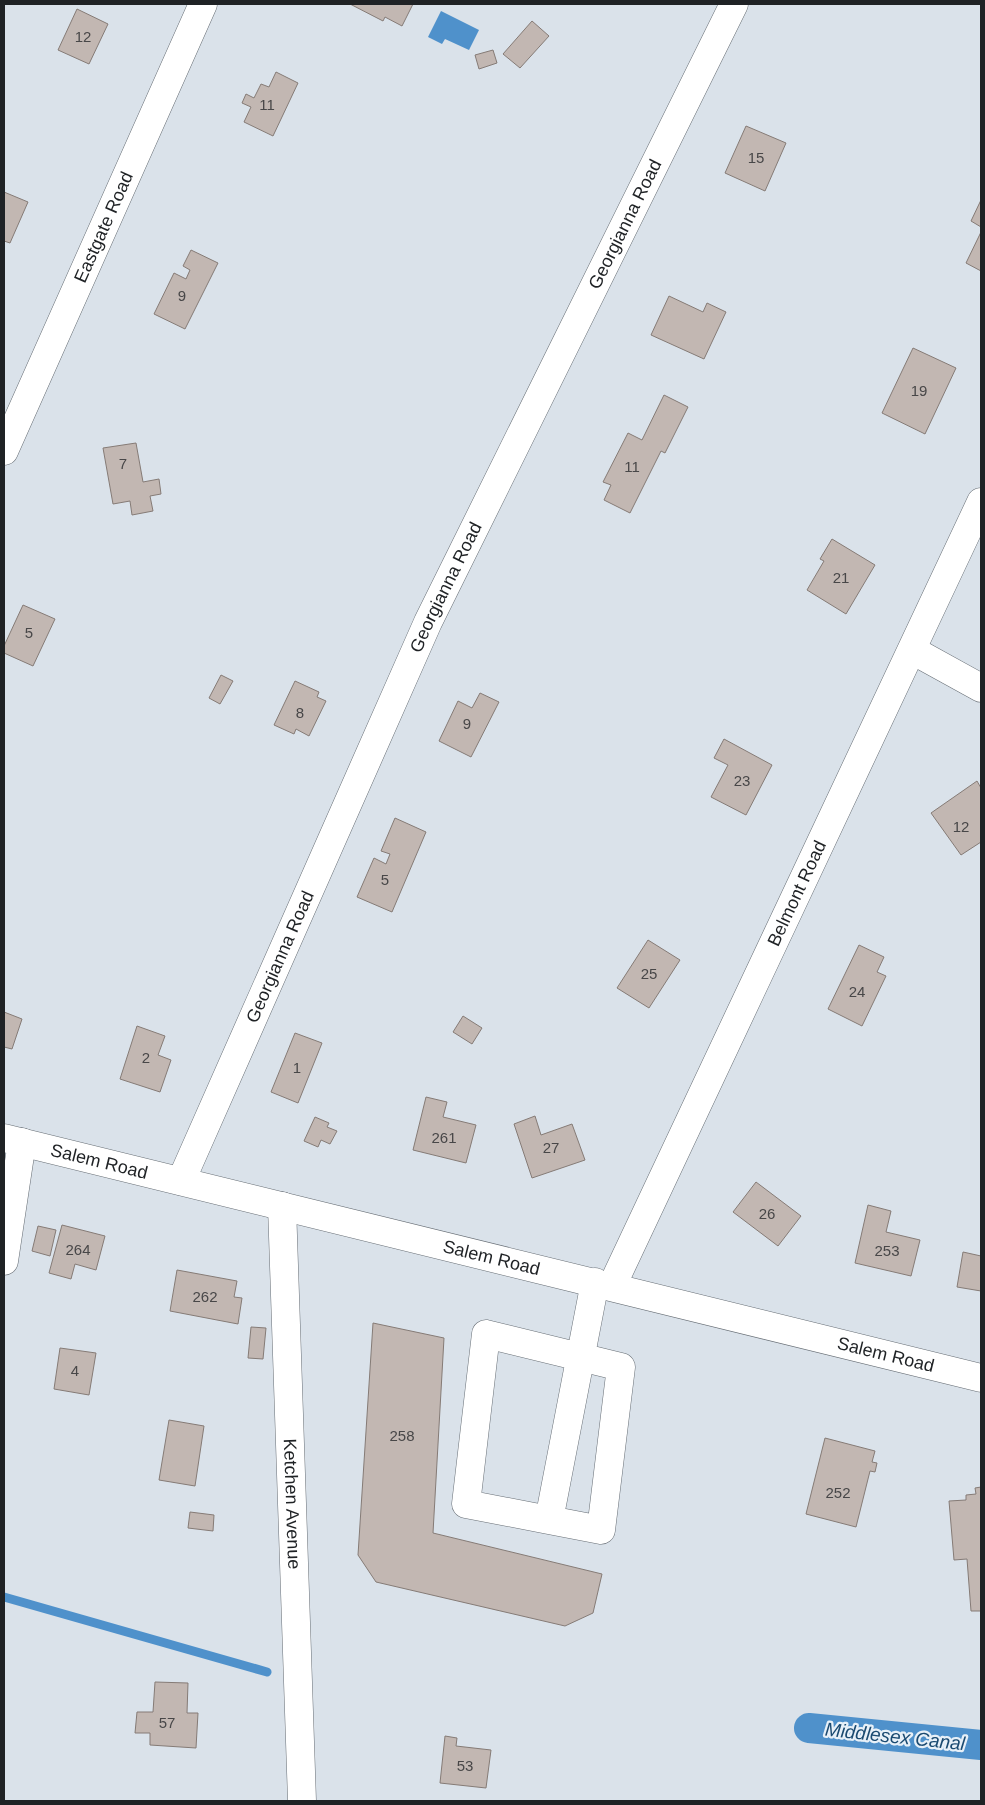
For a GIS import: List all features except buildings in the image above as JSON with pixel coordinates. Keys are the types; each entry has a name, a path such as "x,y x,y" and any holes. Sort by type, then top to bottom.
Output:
{"street":[{"name":"Eastgate Road","path":"4,451 204,4"},
{"name":"Georgianna Road","path":"181,1181 428,622 734,4"},
{"name":"Belmont Road","path":"549,1520 580,1357 604,1284 912,650 981,502"},
{"path":"912,650 981,688"},
{"name":"Salem Road","path":"13,1140 981,1378"},
{"path":"4,1261 13,1140"},
{"name":"Ketchen Avenue","path":"282,1206 302,1801"},
{"path":"486,1334 621,1367 601,1530 549,1520 466,1504 486,1334"}],"water":[{"path":"441,11 479,30 469,50 445,39 442,44 428,37"}],"waterway":[{"path":"4,1597 267,1672"},
{"name":"Middlesex Canal","path":"809,1728 981,1745"}]}
